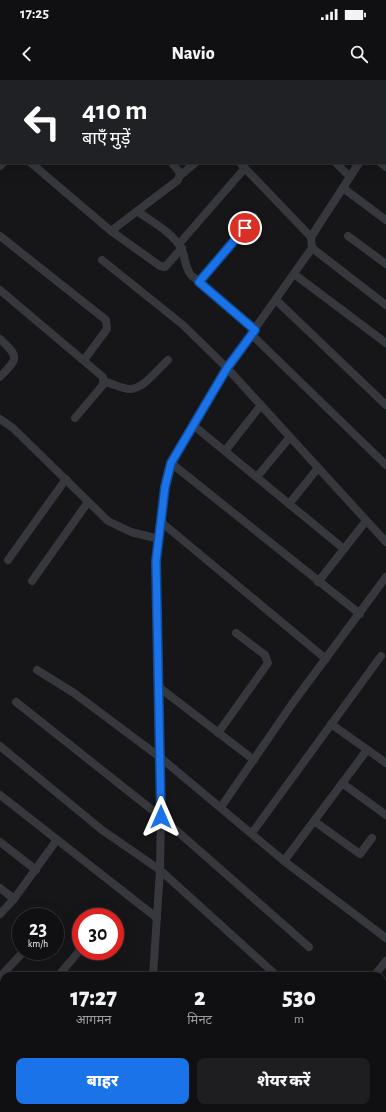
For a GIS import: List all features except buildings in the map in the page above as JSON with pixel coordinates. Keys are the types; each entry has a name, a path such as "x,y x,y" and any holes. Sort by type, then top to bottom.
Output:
{"street":[{"path":"32,164 111,230 160,266 165,267 242,166 311,237"},
{"path":"173,164 181,175"},
{"path":"111,230 178,180 181,175 194,164"},
{"path":"337,164 350,177"},
{"path":"153,972 160,870 161,817 160,688 156,561 165,487 171,463 227,368 312,248 311,237 358,164"},
{"path":"343,188 386,220"},
{"path":"137,211 169,234 180,246 185,265 191,275 253,332 386,465"},
{"path":"199,282 254,217"},
{"path":"0,236 106,320 107,329 84,360"},
{"path":"348,236 386,264"},
{"path":"312,248 386,306"},
{"path":"102,260 183,325 227,368 386,542"},
{"path":"294,274 386,343"},
{"path":"0,290 84,360 103,377 104,381 126,389 134,389 141,386 168,360"},
{"path":"276,300 386,405"},
{"path":"0,339 14,352 16,357 15,362 0,378"},
{"path":"74,418 103,385 104,381"},
{"path":"225,451 261,405"},
{"path":"0,419 13,428 108,521 117,527 131,532 159,539"},
{"path":"193,425 344,549"},
{"path":"256,477 290,437"},
{"path":"171,463 318,582 360,614"},
{"path":"289,504 318,468"},
{"path":"8,560 66,479"},
{"path":"32,581 88,502"},
{"path":"318,582 366,521"},
{"path":"161,522 326,659"},
{"path":"221,808 386,577"},
{"path":"218,732 268,663 265,655 236,633"},
{"path":"252,833 381,656"},
{"path":"37,670 74,693 161,758 284,861 386,938"},
{"path":"160,688 254,760"},
{"path":"16,702 161,817 309,946"},
{"path":"331,724 386,763"},
{"path":"0,746 102,830 160,870 273,972"},
{"path":"284,861 367,750"},
{"path":"342,783 386,815"},
{"path":"0,795 56,841 157,918"},
{"path":"314,822 360,854 372,838"},
{"path":"0,914 14,899 56,841"},
{"path":"0,842 36,870"},
{"path":"0,888 14,899"},
{"path":"5,972 16,960"},
{"path":"62,972 72,960"},
{"path":"377,972 386,961"}],"route":[{"path":"161,817 161,721 156,561 165,487 171,463 227,368 255,330 199,282 245,228"}]}
